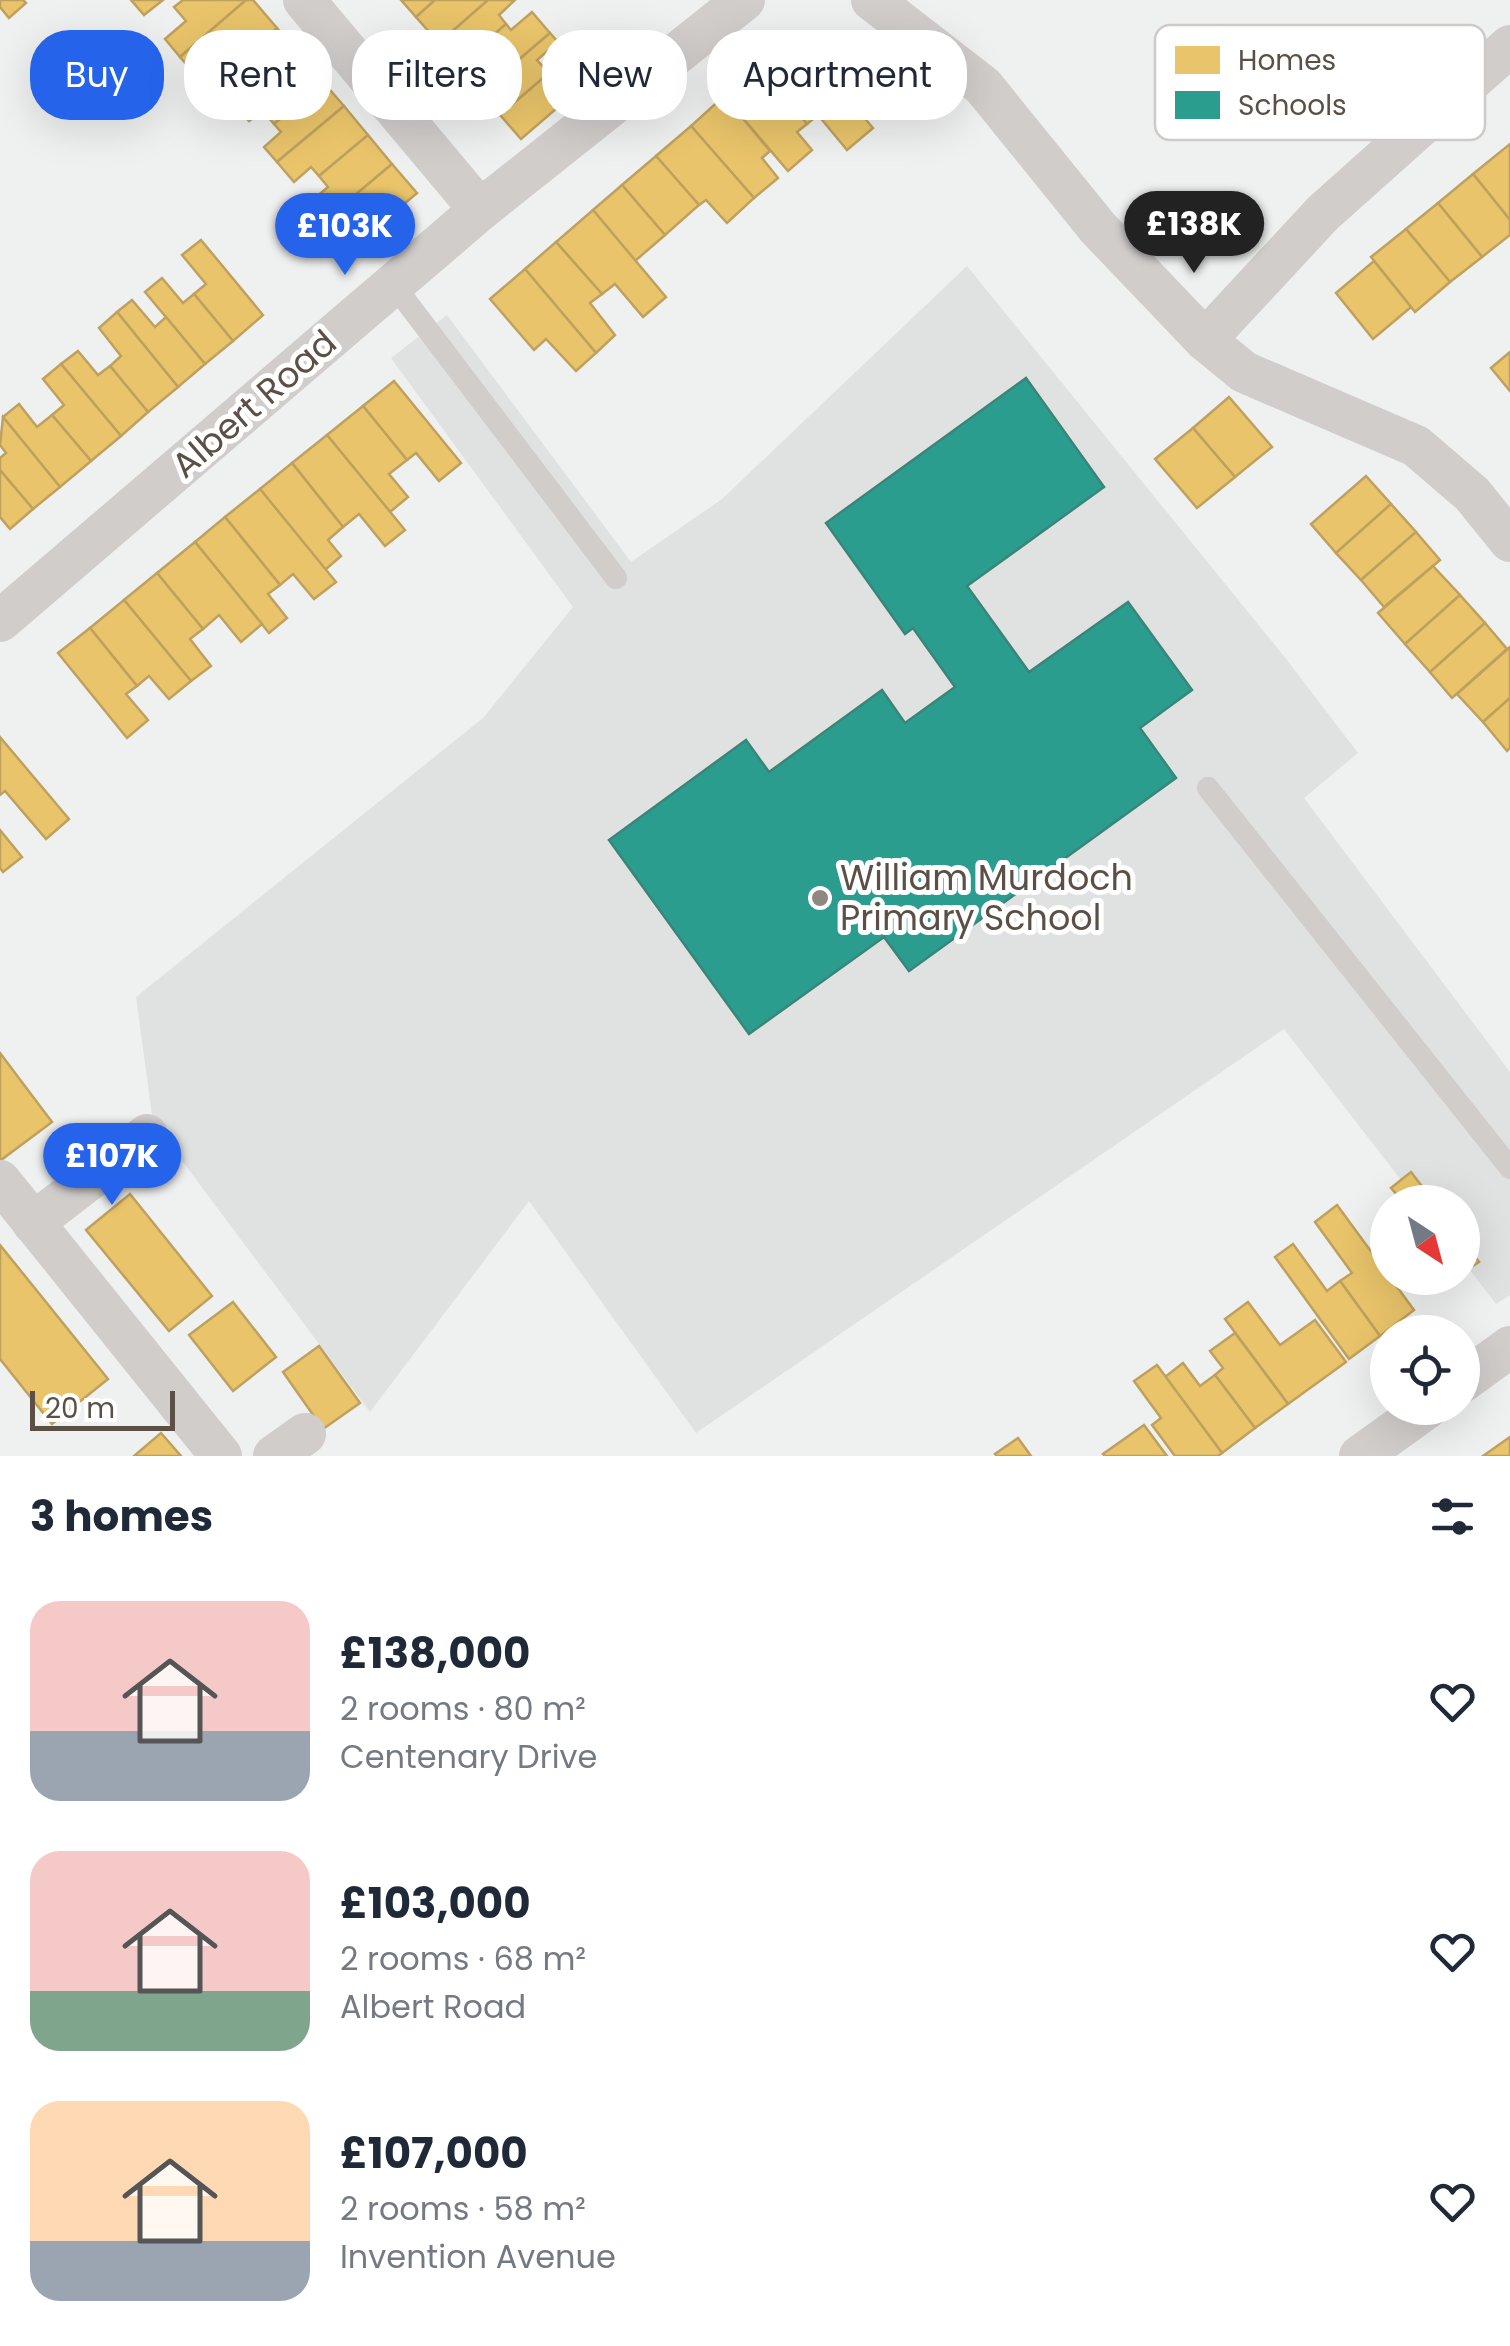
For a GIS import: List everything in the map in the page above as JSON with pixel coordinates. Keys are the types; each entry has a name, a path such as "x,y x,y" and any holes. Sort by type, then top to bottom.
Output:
{"street":[{"path":"304,0 480,210"},
{"name":"Albert Road","path":"0,621 480,210 744,0"},
{"path":"872,0 983,86 1098,228 1205,340 1244,372 1416,446 1472,494 1510,541"},
{"path":"1485,68 1510,46"},
{"path":"1205,340 1323,213 1405,140"},
{"path":"34,1223 147,1136"},
{"path":"0,1182 221,1456"},
{"path":"1480,1369 1510,1347"},
{"path":"1360,1456 1403,1425"}],"lane":[{"path":"394,284 616,578"},
{"path":"1208,788 1510,1168"}],"shaded area":[{"name":"William Murdoch Primary School","path":"967,266 1358,753 1304,798 1510,1072 1510,1295 1496,1304 1480,1283 1480,1185 1405,1185 1284,1029 696,1433 529,1201 370,1412 153,1122 136,997 483,718 573,607 391,358 447,315 631,562 722,499"}],"building: Homes":[{"path":"0,0 26,3 9,18 0,7"},
{"path":"131,0 163,0 144,15"},
{"path":"183,0 246,0 211,30 184,30 184,54 180,57 165,39 186,21 174,7"},
{"path":"246,0 253,0 277,28 275,30 211,30"},
{"path":"401,0 435,0 416,17"},
{"path":"435,0 488,0 454,30 428,30 416,17"},
{"path":"488,0 515,0 499,15 506,24 499,30 454,30"},
{"path":"532,12 547,30 542,30 542,40 522,57 522,30 511,30"},
{"path":"542,40 542,56 537,60 542,65 542,79 522,96 522,57"},
{"path":"542,79 543,120 521,139 504,120 522,120 522,96"},
{"path":"332,92 344,106 332,116"},
{"path":"344,106 368,135 319,176 311,167 294,182 277,162 332,120"},
{"path":"707,111 707,120 744,120 770,151 762,158 778,178 754,198 691,126"},
{"path":"279,120 327,120 277,162 264,147 281,132 274,124"},
{"path":"744,120 804,120 807,124 797,132 812,150 788,171"},
{"path":"822,120 866,120 873,128 847,150"},
{"path":"691,126 754,198 727,223 706,200 699,205 656,156"},
{"path":"368,135 392,164 323,222 308,204 328,187 319,176"},
{"path":"1510,144 1510,220 1473,174"},
{"path":"656,156 699,205 665,235 622,185"},
{"path":"392,164 417,193 364,238 359,232 343,245 323,222"},
{"path":"1473,174 1510,220 1510,235 1482,257 1438,203"},
{"path":"622,185 665,235 635,261 593,210"},
{"path":"1438,203 1482,257 1450,282 1406,229"},
{"path":"593,210 666,297 643,317 615,284 602,294 556,242"},
{"path":"1406,229 1450,282 1415,312 1371,257"},
{"path":"201,240 263,315 233,341 194,294 206,284 182,255"},
{"path":"556,242 602,294 590,303 615,335 596,353 525,269"},
{"path":"1374,261 1411,307 1373,339 1336,293"},
{"path":"525,269 596,353 576,371 546,339 534,350 490,299"},
{"path":"162,278 183,303 194,294 233,341 205,364 145,292"},
{"path":"132,300 155,327 166,317 205,364 178,387 117,312"},
{"path":"117,312 178,387 148,412 110,366 121,356 99,328"},
{"path":"78,351 98,375 110,366 148,412 121,436 61,364"},
{"path":"1510,352 1510,391 1491,368"},
{"path":"61,364 121,436 91,461 52,415 64,405 43,379"},
{"path":"394,381 461,463 439,481 416,453 407,460 363,406"},
{"path":"1229,397 1272,447 1235,477 1193,428"},
{"path":"19,404 37,427 52,415 91,461 60,487 3,417"},
{"path":"363,406 407,460 389,474 408,497 390,512 327,435"},
{"path":"3,417 60,487 33,509 0,470 0,458 6,453 0,445"},
{"path":"1193,428 1235,477 1197,508 1155,459"},
{"path":"327,435 405,530 385,546 359,514 343,527 292,463"},
{"path":"292,463 343,527 328,540 341,556 325,570 260,489"},
{"path":"0,470 33,509 10,529 0,517"},
{"path":"1366,476 1391,504 1336,553 1311,524"},
{"path":"260,489 336,582 314,599 293,574 280,585 225,517"},
{"path":"1391,504 1416,532 1361,580 1336,553"},
{"path":"225,517 280,585 268,594 287,618 269,633 195,542"},
{"path":"1416,532 1440,560 1384,607 1361,580"},
{"path":"195,542 262,624 241,642 219,615 203,629 157,573"},
{"path":"1433,566 1460,595 1405,644 1378,613"},
{"path":"157,573 203,629 190,639 211,666 191,681 124,600"},
{"path":"1460,595 1485,623 1430,672 1405,644"},
{"path":"124,600 191,681 169,699 149,676 137,686 90,628"},
{"path":"1485,623 1507,649 1452,698 1430,672"},
{"path":"90,628 137,686 126,694 148,720 127,738 58,653"},
{"path":"1510,647 1510,698 1483,722 1457,694"},
{"path":"1510,698 1510,748 1507,751 1483,722"},
{"path":"0,737 69,819 46,839 5,791 0,795"},
{"path":"0,830 22,857 3,872 0,868"},
{"path":"0,1053 52,1122 1,1160 0,1159"},
{"path":"1411,1172 1421,1185 1395,1185"},
{"path":"130,1194 212,1296 169,1331 86,1230"},
{"path":"1337,1205 1370,1250 1370,1295 1403,1295 1414,1310 1407,1315 1370,1315 1370,1322 1340,1281 1352,1273 1315,1222"},
{"path":"1293,1244 1327,1291 1340,1281 1370,1322 1370,1343 1349,1359 1275,1257"},
{"path":"0,1245 108,1379 52,1424 0,1359"},
{"path":"233,1302 276,1357 233,1391 189,1335"},
{"path":"1248,1302 1280,1345 1315,1320 1346,1362 1288,1404 1225,1319"},
{"path":"1235,1333 1288,1404 1255,1428 1215,1375 1223,1368 1210,1351"},
{"path":"319,1346 360,1403 323,1429 283,1372"},
{"path":"1183,1363 1200,1386 1215,1375 1255,1428 1222,1453 1165,1377"},
{"path":"1157,1365 1222,1453 1218,1456 1175,1456 1152,1425 1161,1418 1134,1381"},
{"path":"1144,1425 1167,1456 1103,1454"},
{"path":"161,1433 181,1456 134,1456"},
{"path":"1510,1437 1510,1456 1483,1456"},
{"path":"1018,1438 1031,1456 995,1454"}],"building: Schools":[{"path":"1026,378 1104,487 967,586 1029,672 1128,602 1192,690 1140,728 1176,778 909,971 884,937 749,1034 609,840 746,740 769,772 882,690 905,723 955,687 913,628 905,634 826,523"}],"place":[{"name":"William Murdoch Primary School","path":"820,898"}]}
